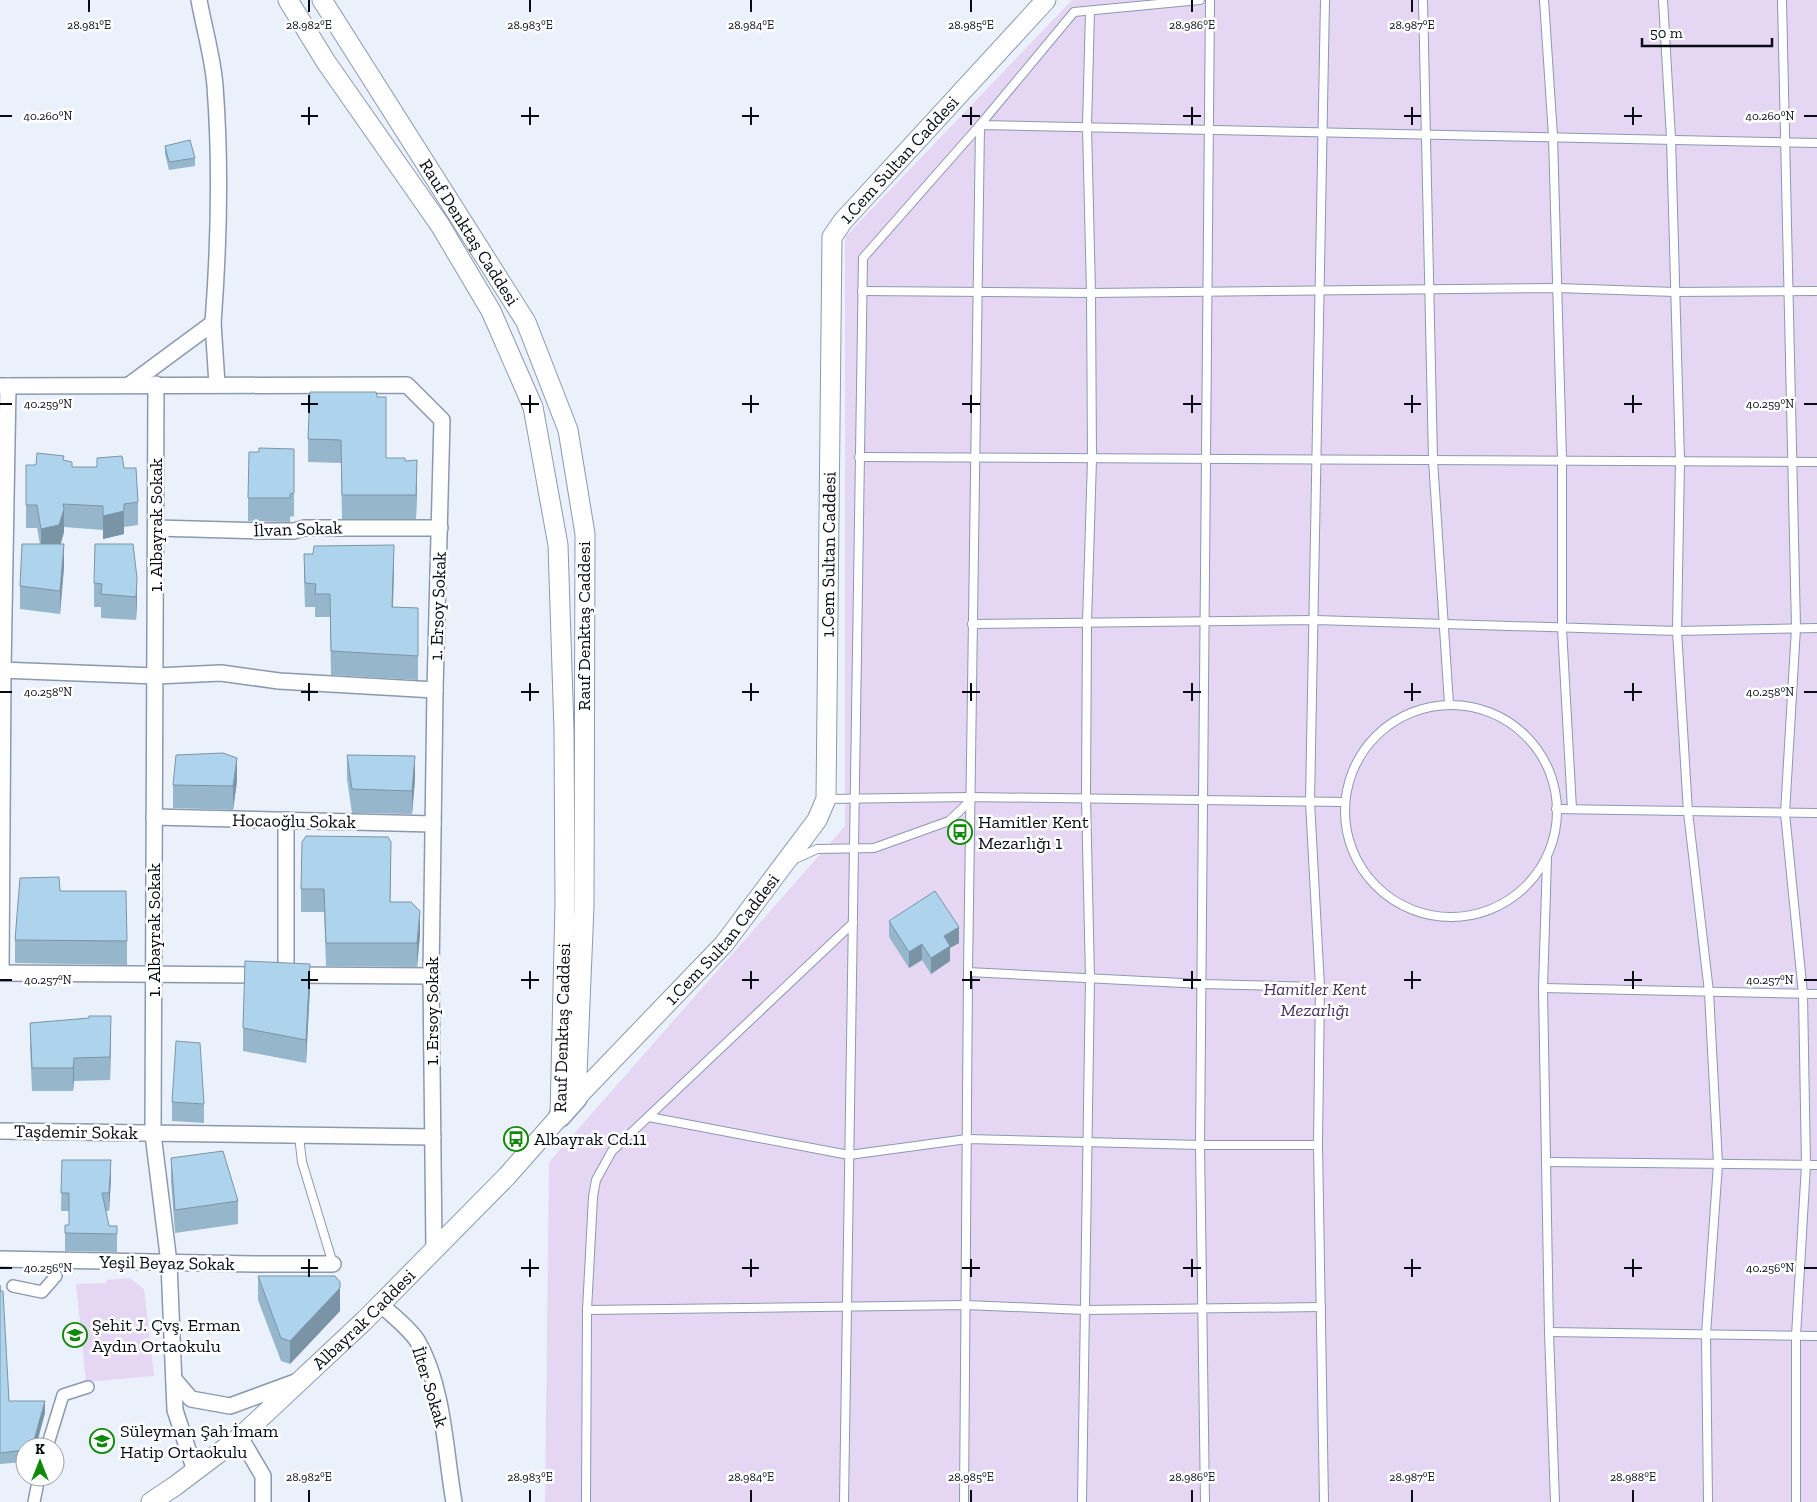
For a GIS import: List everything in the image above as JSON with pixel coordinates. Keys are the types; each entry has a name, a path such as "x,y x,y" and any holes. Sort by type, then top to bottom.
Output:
{"main road":[{"name":"Rauf Denktaş Caddesi","path":"560,1116 576,1098"}],"street":[{"path":"199,0 215,84 219,173 217,271 213,323 217,384"},
{"name":"Rauf Denktaş Caddesi","path":"288,0 326,62 440,225 491,311 534,407 558,545 564,808 560,1116"},
{"name":"Rauf Denktaş Caddesi","path":"322,0 526,322 568,430 585,534 584,907 576,1098"},
{"name":"1.Cem Sultan Caddesi","path":"576,1098 724,944 817,820 826,799 832,238 843,221 1046,0"},
{"path":"129,385 213,323"},
{"name":"1. Ersoy Sokak","path":"4,386 156,384 407,385 442,420 435,690 431,976 434,1249"},
{"name":"1. Albayrak Sokak","path":"156,384 153,1134 169,1263 175,1410 195,1472"},
{"path":"4,386 1,670 1,973 431,976"},
{"name":"İlvan Sokak","path":"156,528 263,531 290,531 304,528 440,528"},
{"path":"1,670 156,676 221,674 279,681 435,690"},
{"name":"Hocaoğlu Sokak","path":"154,817 434,824"},
{"path":"286,820 286,975"},
{"name":"Albayrak Caddesi","path":"159,1499 240,1437 381,1304 506,1176 560,1116"},
{"name":"Taşdemir Sokak","path":"0,1131 433,1137"},
{"name":"Yeşil Beyaz Sokak","path":"0,1259 333,1264"},
{"path":"13,1286 42,1292 56,1276"},
{"name":"İlter Sokak","path":"381,1304 418,1341 428,1367 442,1415 454,1502"},
{"path":"174,1379 191,1399 230,1406 301,1380"},
{"path":"51,1437 63,1396 88,1386"},
{"path":"240,1437 263,1476 263,1502"},
{"path":"34,1502 37,1487"}],"lane":[{"path":"844,1502 863,258 980,125 1074,12 1200,0"},
{"path":"1204,1502 1200,1146 1210,0"},
{"path":"1324,1502 1318,1146 1320,986 1310,802 1318,460 1325,0"},
{"path":"1423,0 1433,460 1449,704"},
{"path":"1544,0 1553,136 1562,460 1562,628 1572,809"},
{"path":"1663,0 1672,138 1680,461 1677,631 1688,812 1709,992 1718,1164 1706,1334 1708,1502"},
{"path":"1782,0 1796,628 1785,813 1802,994 1806,1165 1796,1336 1796,1502"},
{"path":"1082,1502 1090,978 1086,798 1087,623 1092,459 1087,126 1090,10"},
{"path":"980,125 1672,138 1817,143"},
{"path":"964,1502 972,624 980,125"},
{"path":"862,291 1091,293 1557,288 1675,292 1817,291"},
{"path":"859,458 1817,462"},
{"path":"972,624 1315,620 1677,631 1817,628"},
{"path":"1449,704 1484,710 1515,726 1540,751 1554,783 1556,809 1554,838 1547,858 1528,884 1502,904 1471,915 1439,916 1407,908 1380,890 1359,865 1347,835 1344,802 1351,772 1367,745 1390,723 1418,710 1449,704"},
{"path":"826,799 1086,798 1344,802"},
{"path":"784,863 817,849 874,848 949,821 970,799"},
{"path":"1556,809 1817,813"},
{"path":"1547,858 1543,988 1548,1162 1549,1332 1555,1502"},
{"path":"586,1502 587,1310 593,1197 596,1180 612,1151 853,923"},
{"path":"968,972 1202,984 1320,986"},
{"path":"1543,988 1817,994"},
{"path":"649,1117 848,1155 967,1139 1200,1146 1318,1146"},
{"path":"299,1136 302,1162 333,1264"},
{"path":"1548,1162 1817,1165"},
{"path":"587,1310 966,1305 1085,1310 1321,1307"},
{"path":"1549,1332 1817,1336"}],"green space":[{"name":"Hamitler Kent Mezarlığı","path":"1072,0 1817,0 1817,1502 545,1502 549,1162 845,826 845,237"},
{"path":"130,1278 144,1289 154,1376 86,1382 76,1284 106,1283 107,1280"}],"building":[{"path":"190,140 195,158 169,162 165,146"},
{"path":"310,392 376,392 377,397 386,397 386,458 405,458 405,461 417,460 416,495 342,495 341,440 308,439"},
{"path":"259,448 294,449 294,493 290,494 290,498 248,498 249,452 259,452"},
{"path":"37,453 64,456 63,460 72,462 72,467 97,467 97,458 122,456 124,468 136,468 138,502 124,504 124,511 103,516 103,506 63,504 64,509 59,525 41,529 37,505 26,505 26,465 36,465"},
{"path":"22,544 64,544 60,591 20,586"},
{"path":"95,544 133,544 137,578 136,597 101,594 102,584 94,583"},
{"path":"394,545 392,607 418,608 418,656 331,651 330,594 315,594 316,584 305,583 304,554 313,554 314,546"},
{"path":"223,753 237,758 233,786 173,785 176,755"},
{"path":"347,755 415,756 412,791 352,789"},
{"path":"306,836 388,837 391,842 390,902 411,902 420,911 417,943 326,943 324,889 301,889 302,842"},
{"path":"59,877 60,891 126,891 127,941 15,940 20,878"},
{"path":"935,891 959,927 944,936 950,946 931,958 922,944 909,952 889,921"},
{"path":"245,961 310,964 306,1040 243,1028"},
{"path":"89,1016 111,1016 110,1057 74,1058 73,1068 32,1068 30,1023 89,1018"},
{"path":"176,1041 200,1043 204,1104 172,1102"},
{"path":"223,1151 238,1201 175,1210 171,1158"},
{"path":"62,1160 111,1160 109,1193 102,1193 109,1226 117,1226 117,1234 65,1233 65,1225 69,1225 69,1193 61,1193"},
{"path":"258,1276 335,1276 340,1282 340,1288 290,1341 281,1338"},
{"path":"0,1291 3,1291 9,1401 45,1401 35,1437 15,1437 15,1451 0,1453"}],"place":[{"name":"Hamitler Kent Mezarlığı 1","path":"960,832"},
{"name":"Albayrak Cd.11","path":"516,1139"},
{"name":"Şehit J. Çvş. Erman Aydın Ortaokulu","path":"75,1335"},
{"name":"Süleyman Şah İmam Hatip Ortaokulu","path":"102,1441"}]}
